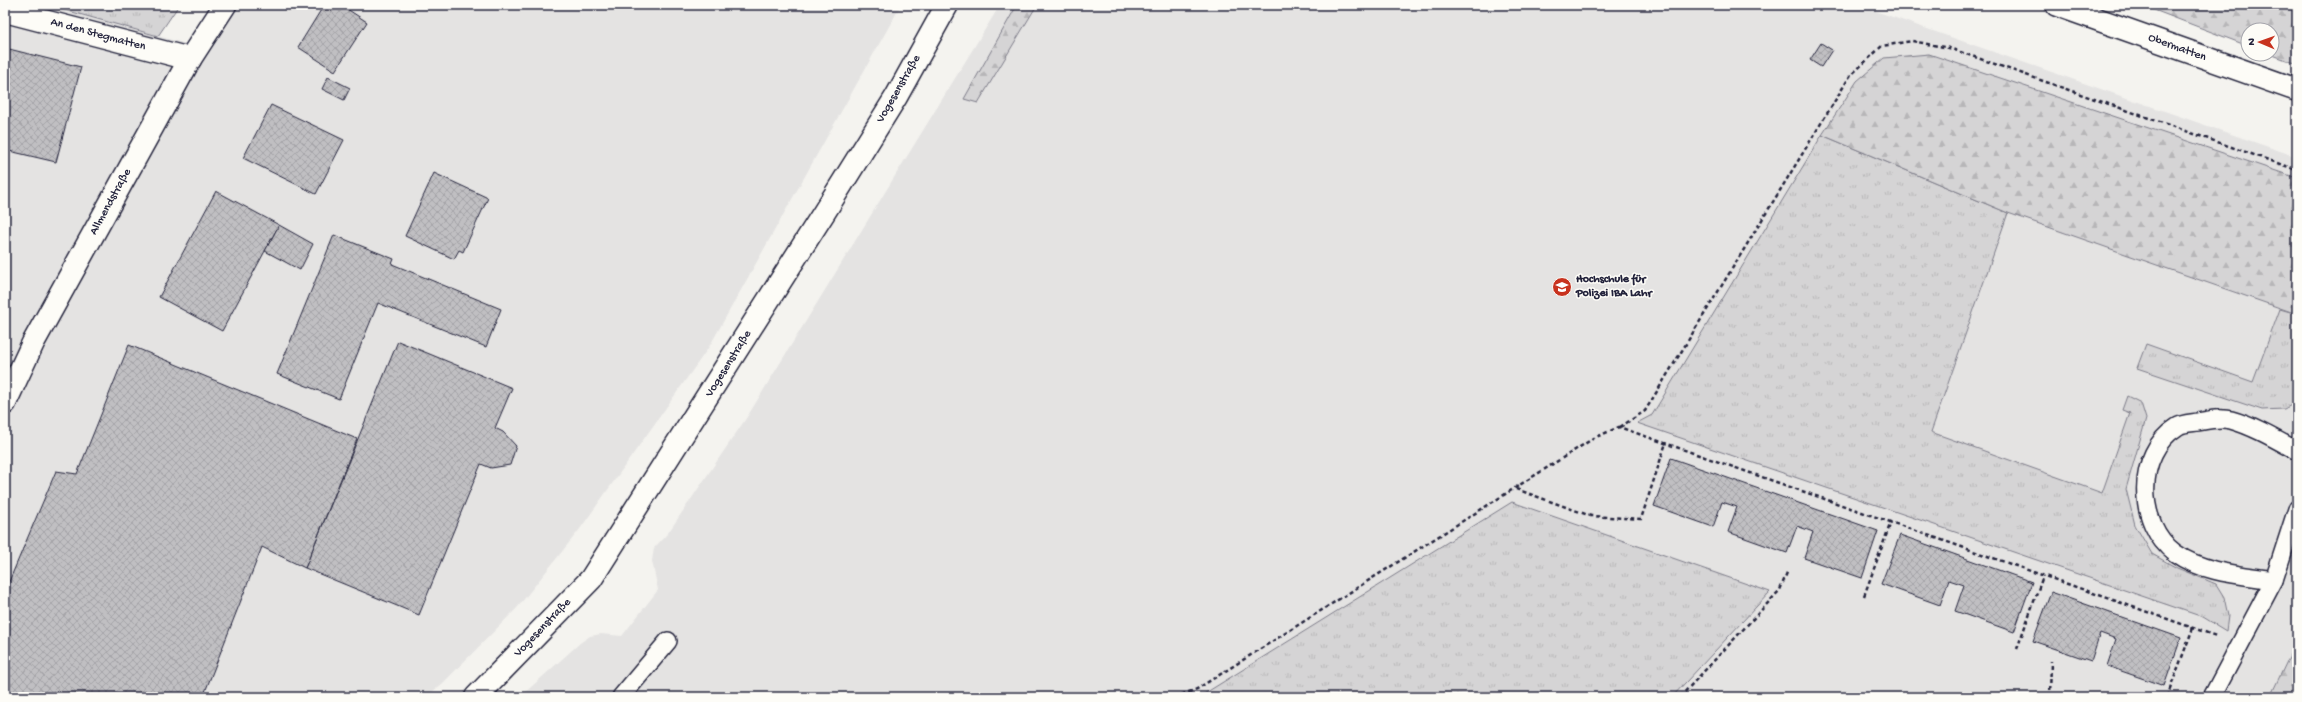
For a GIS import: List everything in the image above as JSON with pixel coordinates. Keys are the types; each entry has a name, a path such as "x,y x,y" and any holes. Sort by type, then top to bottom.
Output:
{"street":[{"name":"Allmendstraße","path":"5,403 33,343 190,60 225,5"},
{"name":"Vogesenstraße","path":"476,697 591,579 826,211 896,96 947,5"},
{"name":"Obermatten","path":"2057,5 2297,90"},
{"name":"An den Stegmatten","path":"5,11 190,60"}],"lane":[{"path":"2274,580 2214,570 2190,562 2174,552 2159,536 2148,516 2146,497 2148,473 2156,448 2178,426 2211,419 2230,420 2297,451"},
{"path":"2212,697 2274,580 2297,509"},
{"path":"620,697 668,641"}],"path":[{"path":"1175,697 1197,689 1594,438 1619,427 1645,411 1850,76 1882,46 1912,41 1949,48 2297,170"},
{"path":"1619,427 2239,644"},
{"path":"1515,489 1591,516 1641,519 1666,443"},
{"path":"1864,596 1891,522"},
{"path":"1680,697 1780,590 1788,570"},
{"path":"2017,650 2043,576"},
{"path":"2167,697 2193,628"},
{"path":"2050,697 2051,661"}],"shaded area":[{"path":"5,5 47,5 187,44 211,5 901,5 709,347 580,529 517,608 443,683 426,697 5,697"},
{"name":"Hochschule für Polizei IBA Lahr","path":"1000,5 1858,5 2297,157 2297,697 520,697 580,643 590,636 601,634 622,636 658,590 652,561 654,548 668,533 747,417"}],"green space":[{"path":"47,5 179,5 158,36"},
{"path":"1017,5 1037,5 978,103 964,99"},
{"path":"2141,5 2297,5 2297,64 2280,58 2280,22 2240,22 2240,43"},
{"path":"1929,54 2297,178 2297,314 2008,213 1822,135 1857,81 1884,58"},
{"path":"1822,135 2008,213 1931,432 2102,493 2130,413 2122,410 2127,396 2141,403 2146,419 2126,489 2135,525 2152,554 2177,568 2216,584 2224,597 2228,616 2226,631 2203,617 1637,423 1652,415"},
{"path":"2280,309 2297,314 2297,402 2284,409 2262,410 2137,368 2146,344 2253,382"},
{"path":"1512,502 1770,592 1672,697 1199,697"},
{"path":"2297,640 2297,697 2270,697"}],"building":[{"path":"324,5 341,5 367,22 335,71 298,47"},
{"path":"1821,43 1832,50 1821,67 1810,60"},
{"path":"5,48 81,67 56,162 5,150"},
{"path":"328,77 350,88 344,100 322,89"},
{"path":"271,105 344,140 316,194 243,158"},
{"path":"434,173 488,198 463,252 459,250 454,259 405,236"},
{"path":"216,191 279,225 222,331 159,297"},
{"path":"279,225 313,244 300,270 265,251"},
{"path":"334,235 394,259 392,264 501,309 486,347 378,303 339,399 277,374"},
{"path":"398,341 512,388 495,428 503,432 516,446 510,465 491,468 481,464 419,615 305,568"},
{"path":"129,345 357,439 305,568 262,547 203,697 5,697 5,591 56,471 77,474"},
{"path":"1671,458 1878,531 1862,578 1804,558 1813,532 1797,526 1787,553 1728,532 1737,507 1722,502 1713,527 1654,506"},
{"path":"1900,535 2032,582 2014,632 1955,611 1964,585 1949,580 1940,605 1881,584"},
{"path":"2051,592 2181,638 2164,686 2107,666 2116,639 2100,633 2091,661 2033,641"}],"place":[{"name":"Hochschule für Polizei IBA Lahr","path":"1562,287"}]}
